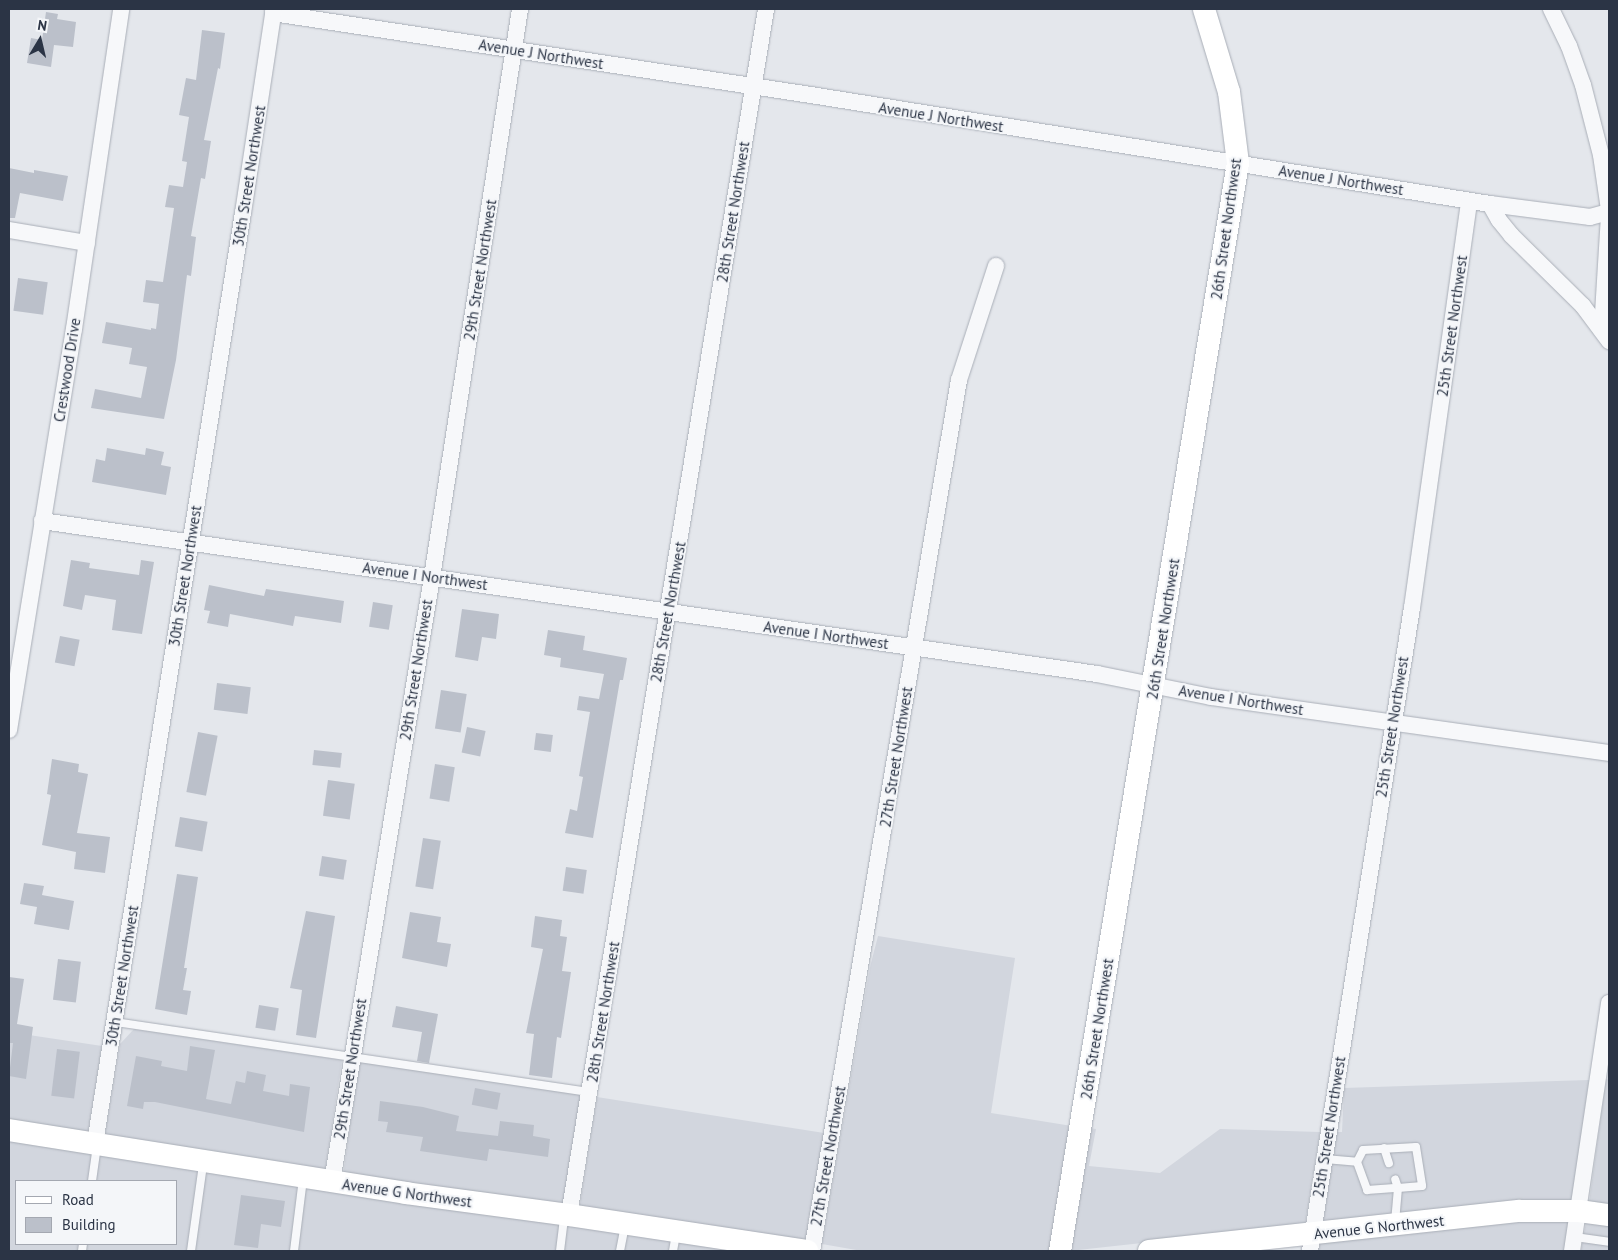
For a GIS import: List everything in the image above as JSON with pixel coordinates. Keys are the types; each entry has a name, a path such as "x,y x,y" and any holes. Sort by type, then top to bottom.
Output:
{"main road":[{"name":"26th Street Northwest","path":"1060,1251 1154,686 1238,163 1229,92 1204,9"},
{"name":"Avenue G Northwest","path":"9,1130 303,1178 567,1215 625,1225 675,1242 805,1251"},
{"name":"Avenue G Northwest","path":"1149,1251 1311,1243 1395,1225 1520,1212 1579,1211 1609,1216"}],"street":[{"name":"Crestwood Drive","path":"9,730 87,244 121,9"},
{"name":"29th Street Northwest","path":"332,1182 351,1057 432,577 520,9"},
{"name":"28th Street Northwest","path":"567,1215 590,1092 766,9"},
{"path":"1551,9 1569,46 1583,85 1601,155 1609,211"},
{"name":"Avenue J Northwest","path":"273,11 1490,204 1590,216 1609,211"},
{"name":"30th Street Northwest","path":"96,1143 273,11"},
{"name":"25th Street Northwest","path":"1311,1243 1446,378 1470,201"},
{"path":"1490,204 1499,220 1511,235 1583,306 1606,336"},
{"path":"1606,336 1609,217"},
{"path":"9,230 87,244"},
{"name":"27th Street Northwest","path":"805,1251 959,380 966,351 996,266"},
{"name":"Avenue I Northwest","path":"42,521 1097,674 1211,697 1609,753"},
{"path":"1573,1244 1609,1003"}],"lane":[{"path":"115,1022 590,1092"},
{"path":"92,1180 96,1143"},
{"path":"1416,1147 1422,1186 1367,1190 1357,1162 1363,1150 1416,1147"},
{"path":"1384,1148 1389,1163"},
{"path":"1324,1158 1357,1162"},
{"path":"191,1251 203,1161"},
{"path":"294,1251 303,1178"},
{"path":"1395,1179 1398,1188 1395,1225"},
{"path":"560,1251 567,1215"},
{"path":"620,1251 625,1225"},
{"path":"1573,1244 1609,1242"}],"shaded area":[{"path":"878,936 1015,958 991,1113 1072,1126 1052,1251 862,1251 822,1244 870,967"},
{"path":"134,1029 342,1060 325,1171 105,1135 120,1044"},
{"path":"9,1032 102,1046 88,1132 9,1120"},
{"path":"359,1062 581,1093 565,1205 343,1174"},
{"path":"1606,1079 1609,1080 1609,1206 1589,1203"},
{"path":"1589,1080 1572,1202 1323,1223 1337,1132 1342,1132 1344,1088"},
{"path":"597,1097 824,1133 807,1243 580,1207"},
{"path":"1089,1128 1096,1129 1089,1166 1160,1173 1220,1129 1320,1132 1305,1225 1069,1251"},
{"path":"9,1140 740,1251 9,1251"},
{"path":"1520,1221 1569,1221 1564,1251 1318,1251 1320,1243"},
{"path":"1586,1222 1609,1225 1609,1251 1581,1251"}],"building":[{"path":"46,12 58,14 57,19 76,22 73,47 54,45 51,67 27,63 31,38 42,40"},
{"path":"202,30 225,33 220,69 218,68 204,140 211,141 205,179 201,178 191,236 196,237 191,276 187,275 176,360 164,419 91,408 95,389 141,398 147,367 129,364 132,348 102,343 106,322 151,330 151,328 156,329 159,304 143,302 146,280 163,282 174,208 165,207 169,185 183,187 187,162 182,161 189,117 179,115 186,78 196,80"},
{"path":"9,168 34,173 34,170 68,176 63,201 20,193 15,218 9,218"},
{"path":"18,278 48,282 43,315 13,311"},
{"path":"107,448 145,455 146,448 164,452 161,465 171,467 166,495 92,482 96,459 105,461"},
{"path":"71,560 90,563 89,568 139,575 141,560 154,562 142,634 112,630 116,600 85,595 82,610 63,606"},
{"path":"209,585 264,596 266,589 344,601 341,623 295,616 293,626 230,614 228,627 207,623 210,611 204,610"},
{"path":"373,602 393,605 389,630 369,627"},
{"path":"462,609 499,614 496,639 482,637 478,661 455,657"},
{"path":"548,630 585,636 583,650 627,658 623,680 620,680 593,838 565,833 570,809 577,811 583,777 579,776 590,712 577,710 579,696 599,699 604,674 560,667 561,658 544,655"},
{"path":"60,636 80,640 74,666 55,663"},
{"path":"217,683 251,687 247,714 214,710"},
{"path":"441,690 467,694 461,733 435,729"},
{"path":"467,727 486,731 480,756 462,752"},
{"path":"198,732 218,736 206,796 186,792"},
{"path":"536,733 553,735 551,752 534,750"},
{"path":"314,750 342,753 340,768 312,765"},
{"path":"52,759 79,764 78,772 88,774 77,833 110,837 105,873 74,869 76,852 42,845 51,795 47,794"},
{"path":"435,764 455,767 449,802 430,799"},
{"path":"328,780 355,784 350,819 323,816"},
{"path":"180,817 208,822 202,851 175,847"},
{"path":"423,838 441,841 433,889 415,886"},
{"path":"322,856 347,860 344,880 319,876"},
{"path":"566,867 587,870 583,894 563,891"},
{"path":"177,874 198,877 184,968 187,968 183,990 191,991 187,1015 155,1009"},
{"path":"24,883 44,886 42,895 74,901 69,930 34,924 37,907 20,904"},
{"path":"306,911 335,916 316,1038 296,1035 302,990 290,988"},
{"path":"410,912 441,917 437,942 451,944 447,967 402,958"},
{"path":"535,916 562,920 560,936 567,937 562,971 571,972 561,1038 557,1037 552,1078 529,1075 534,1034 526,1033 543,949 531,947"},
{"path":"58,959 81,962 76,1002 53,1000"},
{"path":"9,977 24,979 17,1024 33,1027 26,1079 9,1076 13,1043 9,1043"},
{"path":"259,1005 279,1008 275,1031 255,1028"},
{"path":"396,1006 438,1014 429,1063 417,1061 422,1032 392,1027"},
{"path":"190,1046 215,1050 206,1099 231,1104 236,1081 245,1083 247,1071 266,1075 263,1091 289,1096 290,1084 310,1087 304,1132 155,1102 144,1102 143,1109 127,1106 136,1056 162,1061 161,1066 187,1071"},
{"path":"57,1049 80,1052 74,1098 51,1096"},
{"path":"475,1088 501,1093 497,1110 472,1105"},
{"path":"380,1101 423,1107 459,1116 456,1131 498,1136 500,1121 534,1125 533,1136 550,1139 548,1157 489,1149 487,1161 420,1151 423,1137 386,1132 388,1122 378,1121"},
{"path":"241,1195 285,1201 281,1227 261,1224 258,1248 234,1245"}]}
